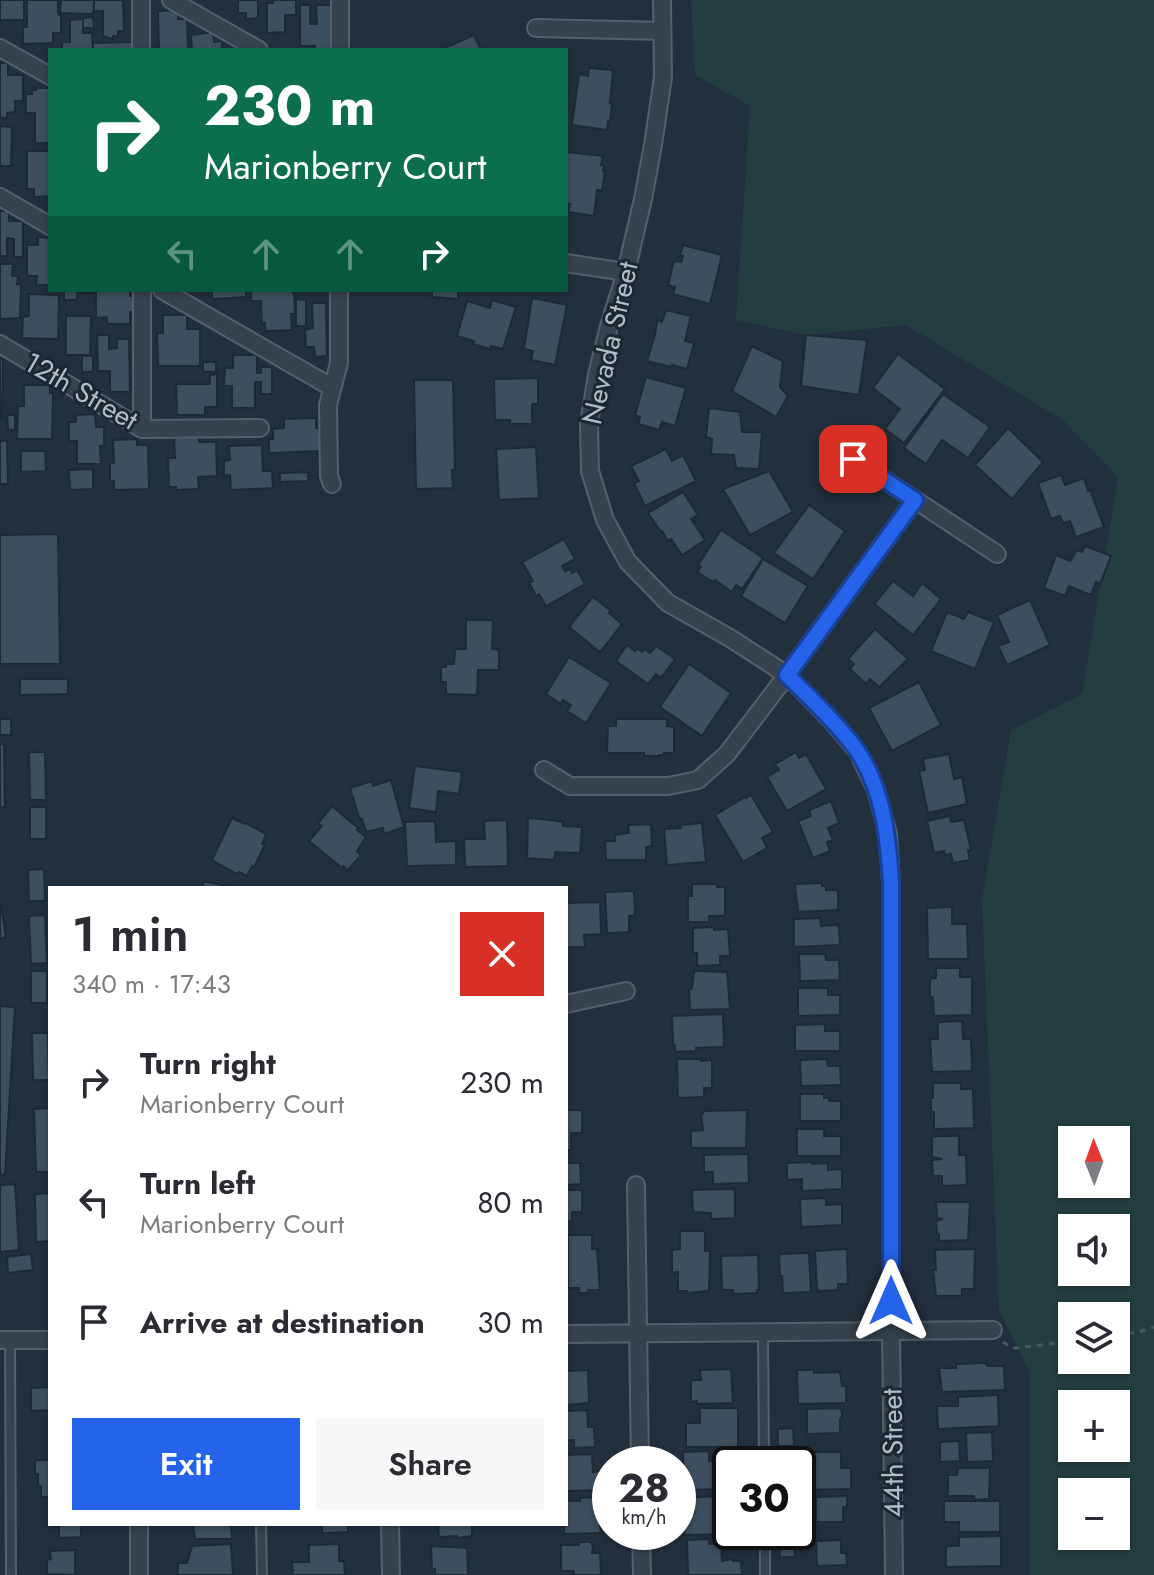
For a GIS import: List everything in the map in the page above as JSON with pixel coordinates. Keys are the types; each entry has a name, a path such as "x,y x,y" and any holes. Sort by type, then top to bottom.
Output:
{"street":[{"path":"141,0 141,48"},
{"path":"171,0 255,48"},
{"path":"340,0 340,48"},
{"name":"Nevada Street","path":"662,0 663,77 653,145 626,272 603,351 589,424 590,471 605,520 628,562 668,603 787,675 858,752 876,790 888,834 891,912 891,1331"},
{"path":"536,28 662,31"},
{"path":"0,48 48,75"},
{"path":"0,197 48,225"},
{"path":"568,263 626,272"},
{"path":"142,292 142,429"},
{"path":"165,292 326,384 333,384"},
{"path":"332,484 329,476 328,405 339,363 339,292"},
{"name":"12th Street","path":"0,344 142,429 260,428"},
{"path":"832,445 997,554"},
{"path":"544,770 570,786 668,786 698,780 727,754 915,500"},
{"path":"568,1004 626,991"},
{"path":"636,1185 640,1446"},
{"path":"568,1334 993,1330"},
{"name":"44th Street","path":"891,1331 894,1575"},
{"path":"5,1340 48,1340"},
{"path":"139,1526 139,1575"},
{"path":"390,1526 391,1575"},
{"path":"641,1550 642,1575"}],"lane":[{"path":"763,1332 764,1446"},
{"path":"5,1340 11,1575"},
{"path":"261,1526 262,1575"},
{"path":"765,1550 765,1575"}],"path":[{"path":"1130,1333 1154,1327"},
{"path":"993,1330 1012,1348 1058,1343"}],"green space":[{"path":"691,0 1154,0 1154,1575 1030,1575 1030,1373 999,1310 982,900 1011,730 1082,694 1118,477 1063,420 906,325 806,335 736,320 750,106 695,75"}],"building":[{"path":"0,0 24,0 24,20 0,20"},
{"path":"27,0 58,0 61,33 53,33 53,43 23,44 23,27 27,27"},
{"path":"61,0 94,0 93,14 60,13"},
{"path":"94,0 123,0 124,31 118,31 118,36 113,36 113,39 103,36 103,11 94,11"},
{"path":"238,0 258,0 258,18 246,19 246,13 238,13"},
{"path":"273,0 296,0 296,15 285,15 285,32 267,33 267,3 273,3"},
{"path":"300,5 310,5 310,24 317,24 316,5 335,5 335,48 300,46"},
{"path":"178,10 178,19 187,19 188,48 159,48 158,11"},
{"path":"93,17 94,28 83,28 83,18"},
{"path":"83,19 83,33 92,33 93,48 62,48 62,42 70,42 70,20"},
{"path":"213,32 214,42 222,41 222,48 192,48 191,35"},
{"path":"474,35 480,48 445,48"},
{"path":"132,42 132,48 93,48 93,43"},
{"path":"0,63 8,63 8,75 23,75 23,101 15,101 15,112 7,113 7,118 0,118"},
{"path":"589,68 613,70 607,130 572,125 579,74 588,76"},
{"path":"48,88 48,143 35,143 35,113 26,113 26,94"},
{"path":"0,126 12,127 11,166 0,166"},
{"path":"27,151 48,151 48,196 34,197 34,189 27,189"},
{"path":"568,152 603,156 601,165 605,171 602,191 597,190 594,216 568,212"},
{"path":"0,211 9,211 9,221 23,221 23,257 14,257 14,239 7,238 7,256 0,256"},
{"path":"38,237 48,238 48,285 36,285 37,276 27,276 27,245 38,245"},
{"path":"683,245 722,255 710,304 673,294 675,287 668,285 674,261 681,262"},
{"path":"0,264 13,264 12,276 18,276 17,284 21,285 20,318 0,319"},
{"path":"64,292 94,292 77,293 77,300 64,300"},
{"path":"96,292 130,292 130,296 135,296 135,312 130,312 130,324 107,324 107,317 96,318"},
{"path":"212,292 246,292 246,297 212,298"},
{"path":"251,292 293,292 295,314 291,314 292,330 265,331 261,301 251,301"},
{"path":"432,292 458,292 458,299 432,297"},
{"path":"29,294 59,295 58,339 22,338 23,317 29,316"},
{"path":"532,298 567,305 555,365 531,360 533,351 524,349"},
{"path":"296,299 306,300 306,326 296,326"},
{"path":"492,300 516,307 503,349 491,346 490,349 457,336 467,301 490,308"},
{"path":"312,303 326,303 327,356 315,357 314,347 306,347 305,330 313,328"},
{"path":"666,310 691,316 685,341 694,343 687,369 647,361 657,320 662,322"},
{"path":"163,315 187,315 187,329 200,329 200,366 158,366 157,333 163,333"},
{"path":"66,316 91,316 90,355 66,355"},
{"path":"97,335 109,335 109,349 117,348 117,339 129,339 130,392 110,392 110,371 98,371"},
{"path":"806,335 867,340 859,395 801,386"},
{"path":"752,346 783,361 780,387 788,396 776,417 732,391"},
{"path":"898,354 945,389 904,443 885,429 900,409 873,388"},
{"path":"233,355 257,355 257,373 261,373 261,367 272,367 272,394 261,394 261,382 255,382 255,408 232,408 232,386 224,386 225,368 233,368"},
{"path":"82,356 93,356 93,372 82,372"},
{"path":"0,359 3,359 2,418 0,418"},
{"path":"203,362 216,362 216,372 203,372"},
{"path":"217,374 217,407 205,407 205,415 177,415 176,384 210,384 210,375"},
{"path":"646,377 686,388 675,426 662,422 659,430 638,424 640,417 635,415"},
{"path":"538,378 538,404 532,404 532,424 495,420 494,379"},
{"path":"414,380 453,380 453,488 416,489"},
{"path":"24,385 50,385 50,393 53,393 52,439 17,439 18,406 24,406"},
{"path":"943,394 990,427 968,458 942,440 926,464 904,448"},
{"path":"709,408 740,412 742,432 762,432 759,469 736,468 734,455 711,454 712,439 706,437"},
{"path":"95,414 96,427 104,427 104,446 100,446 101,464 77,464 77,441 69,441 69,422 76,422 76,415"},
{"path":"7,415 15,415 15,430 8,430"},
{"path":"316,418 316,428 321,428 322,451 269,453 273,429 284,428 284,419"},
{"path":"1008,428 1043,462 1012,499 975,465"},
{"path":"199,437 199,442 216,442 217,476 198,477 199,489 176,490 176,487 169,487 168,458 175,458 174,438"},
{"path":"137,439 137,445 148,445 149,489 114,490 114,481 110,481 110,463 114,463 113,440"},
{"path":"0,441 7,441 8,484 0,484"},
{"path":"262,445 263,471 272,471 273,488 231,490 230,475 224,476 224,461 230,460 229,446"},
{"path":"536,447 539,498 499,500 496,449"},
{"path":"666,449 672,461 683,455 696,481 645,506 634,483 639,481 631,466"},
{"path":"21,451 45,451 46,471 21,472"},
{"path":"93,469 93,489 70,490 69,470"},
{"path":"769,471 793,512 750,535 723,489"},
{"path":"308,472 308,481 280,482 280,473"},
{"path":"1061,475 1065,485 1084,478 1104,527 1076,537 1070,521 1063,523 1060,516 1051,519 1038,483"},
{"path":"683,492 698,515 691,519 705,540 682,555 648,513"},
{"path":"809,505 845,531 813,579 774,553"},
{"path":"721,530 763,558 742,589 736,585 732,592 697,572 701,567 698,565"},
{"path":"58,534 60,664 0,664 0,535"},
{"path":"564,539 575,559 562,566 572,573 577,570 585,584 546,606 539,594 536,596 529,583 533,581 522,562"},
{"path":"1085,546 1111,556 1100,584 1096,582 1091,595 1069,586 1065,596 1044,588 1056,555 1070,561 1077,550 1082,552"},
{"path":"763,559 808,586 785,623 741,596"},
{"path":"893,581 913,596 922,583 941,599 913,635 874,604"},
{"path":"593,597 622,624 600,652 569,627"},
{"path":"1030,600 1050,645 1007,665 998,646 1009,642 997,615"},
{"path":"947,612 964,619 968,612 994,622 975,669 931,651"},
{"path":"466,620 493,620 492,649 499,650 499,670 478,670 477,695 446,694 446,682 441,682 441,667 454,664 455,649 466,649"},
{"path":"875,629 908,659 879,687 870,679 866,684 850,669 854,664 848,659"},
{"path":"627,645 635,651 637,648 642,652 645,649 650,653 656,646 675,659 661,678 656,674 648,684 616,661"},
{"path":"569,657 611,683 586,723 567,711 571,705 563,700 561,704 546,694"},
{"path":"689,664 731,693 702,736 660,707"},
{"path":"20,679 68,679 68,694 20,695"},
{"path":"919,682 941,725 892,751 869,708"},
{"path":"0,719 11,719 11,735 0,735"},
{"path":"616,719 667,719 667,726 674,727 674,753 644,756 644,753 607,753 608,726 616,726"},
{"path":"0,744 4,744 5,807 0,807"},
{"path":"29,752 45,752 46,800 30,800"},
{"path":"796,752 799,758 806,754 826,789 787,811 767,777 779,770 775,764"},
{"path":"949,754 954,779 962,777 967,804 928,813 919,771 925,770 923,759"},
{"path":"415,766 462,772 459,794 438,791 436,812 409,808"},
{"path":"391,780 404,827 384,834 383,828 366,832 350,788 372,781 373,786"},
{"path":"751,795 773,832 762,838 767,848 743,862 715,815"},
{"path":"831,801 839,823 828,828 833,840 827,842 830,851 813,858 798,821 811,816 809,810"},
{"path":"332,806 366,837 357,851 361,855 348,870 309,841 322,826 318,823"},
{"path":"30,807 46,807 46,839 30,839"},
{"path":"950,816 951,822 964,820 971,850 968,850 970,860 953,863 951,854 945,855 944,851 934,853 927,821"},
{"path":"232,818 266,834 262,844 265,845 247,876 212,860"},
{"path":"528,818 582,827 580,853 555,852 554,860 527,858"},
{"path":"507,820 508,866 465,867 464,839 485,839 484,821"},
{"path":"435,821 436,842 456,841 456,865 407,866 405,822"},
{"path":"702,823 706,862 667,865 664,829"},
{"path":"651,824 652,846 646,847 646,860 606,860 605,841 615,841 615,835 629,833 628,825"},
{"path":"44,869 45,901 29,901 28,870"},
{"path":"204,881 225,886 203,886"},
{"path":"822,883 826,890 838,890 838,910 798,912 795,884"},
{"path":"692,884 725,887 725,916 709,916 709,922 688,922 688,896 692,896"},
{"path":"634,891 635,915 629,916 629,932 607,933 605,892"},
{"path":"0,900 6,937 0,939"},
{"path":"600,902 601,934 584,935 585,947 568,947 568,903"},
{"path":"952,907 952,924 967,924 968,959 928,959 927,908"},
{"path":"45,915 47,963 31,964 29,916"},
{"path":"820,918 821,926 839,925 840,945 794,947 794,919"},
{"path":"714,927 714,930 728,929 730,956 720,956 720,965 697,966 697,953 693,953 693,928"},
{"path":"799,954 825,954 826,960 839,960 840,980 800,981"},
{"path":"936,968 960,968 960,977 972,977 972,1015 934,1016 930,979 936,978"},
{"path":"31,971 47,971 47,1003 31,1003"},
{"path":"694,971 727,972 730,1009 690,1010 689,989 692,989"},
{"path":"798,988 828,988 828,995 840,995 840,1015 798,1016"},
{"path":"0,1006 15,1007 5,1175 0,1174"},
{"path":"723,1014 724,1047 675,1052 672,1016"},
{"path":"962,1021 963,1039 971,1039 972,1071 932,1072 930,1039 938,1039 938,1022"},
{"path":"825,1024 825,1031 840,1031 840,1051 795,1051 795,1025"},
{"path":"32,1033 48,1033 48,1080 33,1080"},
{"path":"677,1059 712,1060 712,1088 704,1088 704,1097 678,1098"},
{"path":"827,1059 828,1066 840,1066 841,1085 801,1086 800,1060"},
{"path":"933,1083 961,1083 961,1089 973,1089 974,1128 934,1129 934,1112 931,1112"},
{"path":"800,1094 824,1094 829,1101 841,1101 841,1121 800,1121"},
{"path":"48,1108 48,1172 36,1172 34,1109"},
{"path":"568,1110 582,1110 582,1133 571,1133 571,1150 568,1150"},
{"path":"747,1110 746,1148 691,1148 691,1131 703,1130 703,1111"},
{"path":"797,1129 824,1129 824,1136 841,1136 841,1156 797,1156"},
{"path":"959,1136 959,1155 966,1155 967,1185 942,1186 942,1176 933,1176 932,1160 942,1159 932,1157 932,1137"},
{"path":"748,1154 749,1183 713,1184 713,1172 704,1172 704,1155"},
{"path":"568,1163 580,1163 581,1184 568,1185"},
{"path":"787,1163 828,1163 828,1170 842,1169 842,1189 802,1191 802,1179 787,1180"},
{"path":"15,1184 19,1250 0,1252 0,1185"},
{"path":"735,1189 735,1218 711,1219 711,1213 693,1212 692,1190"},
{"path":"568,1190 582,1190 582,1212 572,1212 572,1221 568,1221"},
{"path":"48,1193 48,1241 36,1242 35,1194"},
{"path":"826,1198 826,1205 842,1204 842,1225 801,1227 800,1199"},
{"path":"936,1202 970,1202 968,1240 939,1241 936,1221 943,1219 937,1218"},
{"path":"680,1231 705,1231 705,1251 710,1251 709,1291 678,1291 678,1272 672,1273 672,1250 680,1249"},
{"path":"568,1235 592,1235 592,1249 597,1249 600,1290 579,1293 579,1288 568,1288"},
{"path":"847,1249 848,1284 838,1284 838,1290 817,1291 815,1251"},
{"path":"975,1249 974,1289 962,1289 962,1296 936,1296 933,1270 936,1270 935,1250"},
{"path":"809,1253 811,1292 783,1293 779,1254"},
{"path":"31,1254 33,1270 8,1273 7,1257"},
{"path":"758,1255 757,1293 733,1294 733,1290 722,1290 721,1256"},
{"path":"986,1363 987,1366 1004,1366 1005,1390 942,1392 939,1368"},
{"path":"731,1369 733,1403 691,1402 691,1380 701,1380 700,1370"},
{"path":"588,1370 589,1403 568,1405 568,1371"},
{"path":"797,1370 840,1372 842,1386 846,1386 846,1403 798,1404"},
{"path":"48,1387 48,1410 31,1411 31,1388"},
{"path":"998,1395 999,1426 938,1429 937,1406 958,1406 958,1397"},
{"path":"700,1408 738,1408 738,1446 686,1446 686,1423 700,1423"},
{"path":"839,1408 842,1411 840,1433 807,1434 807,1409"},
{"path":"587,1410 588,1427 594,1427 595,1446 574,1448 574,1440 568,1440 568,1411"},
{"path":"793,1428 794,1446 778,1446 778,1429"},
{"path":"992,1432 993,1461 967,1462 966,1433"},
{"path":"959,1441 960,1461 940,1462 940,1442"},
{"path":"709,1451 712,1489 696,1490 696,1452"},
{"path":"816,1452 841,1452 841,1468 851,1468 851,1489 816,1490"},
{"path":"592,1454 592,1490 568,1491 568,1455"},
{"path":"35,1460 48,1460 48,1497 41,1497 38,1474 35,1474"},
{"path":"958,1468 990,1468 989,1499 948,1496 948,1475 957,1475"},
{"path":"712,1496 712,1534 696,1535 696,1497"},
{"path":"847,1496 843,1522 816,1522 816,1497"},
{"path":"592,1497 592,1533 564,1534 564,1526 568,1526 568,1501 580,1501 580,1498"},
{"path":"944,1501 1000,1501 1000,1532 959,1532 959,1522 944,1522"},
{"path":"81,1526 81,1537 59,1538 59,1527 55,1527"},
{"path":"193,1526 231,1526 232,1539 195,1539"},
{"path":"322,1526 348,1526 348,1532 322,1533"},
{"path":"438,1526 472,1526 472,1536 439,1537"},
{"path":"1001,1536 1001,1566 946,1567 946,1546 959,1546 959,1537"},
{"path":"709,1539 712,1550 721,1550 722,1561 741,1561 742,1575 688,1575 687,1550 696,1550 696,1540"},
{"path":"841,1540 841,1553 846,1553 847,1565 817,1566 816,1541"},
{"path":"579,1542 591,1542 592,1553 600,1553 601,1575 574,1575 574,1571 561,1571 561,1545 579,1545"},
{"path":"231,1544 233,1575 178,1575 178,1563 187,1563 192,1546"},
{"path":"339,1544 339,1561 344,1561 345,1575 293,1575 292,1562 309,1562 309,1545"},
{"path":"431,1546 467,1548 468,1575 435,1575"},
{"path":"75,1550 75,1575 47,1574 50,1551"},
{"path":"780,1550 795,1550 795,1557 780,1557"}],"route":[{"path":"853,459 915,500 787,675 858,752 876,790 888,834 891,882 891,1301"}]}
